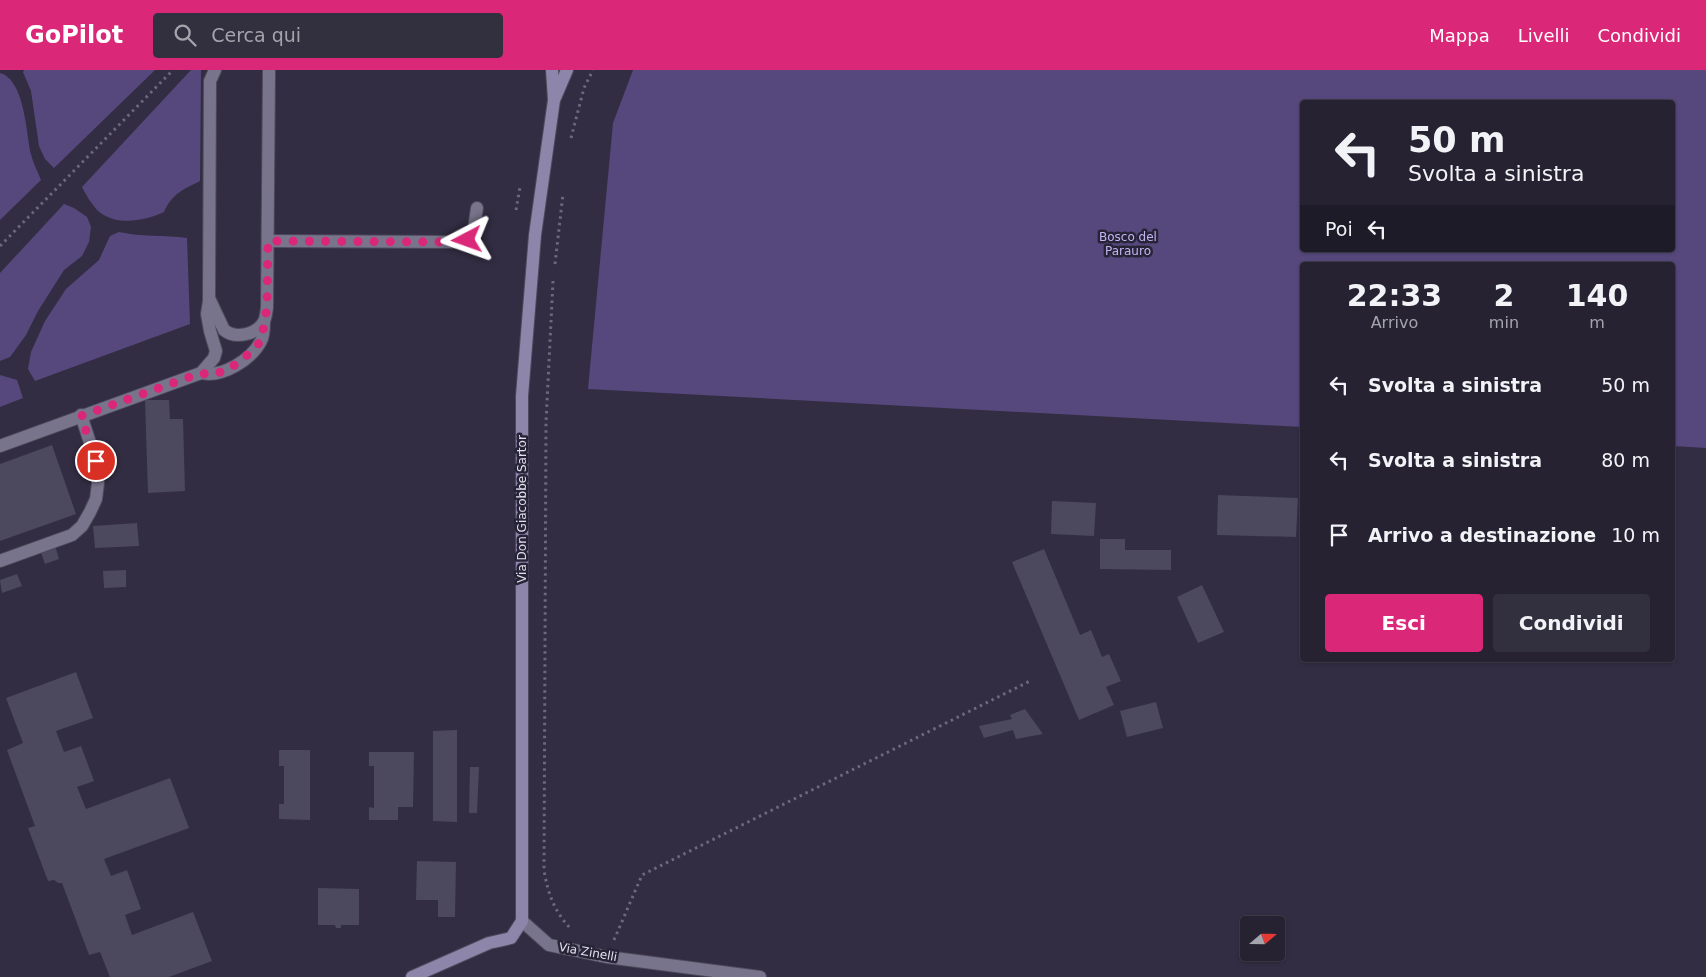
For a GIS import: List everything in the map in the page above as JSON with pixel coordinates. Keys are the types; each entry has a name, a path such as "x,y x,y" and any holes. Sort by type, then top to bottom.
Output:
{"main road":[{"name":"Via Don Giacobbe Sartor","path":"522,921 522,396 535,236 554,100 552,70"},
{"name":"Via Don Giacobbe Sartor","path":"554,100 567,70"},
{"path":"412,977 489,943 511,938 522,921"}],"street":[{"path":"0,446 201,373 214,358 216,351 207,314 209,298 210,81 215,70"},
{"path":"201,373 210,375 228,370 251,352 261,341 267,308 269,70"},
{"path":"268,241 457,242 467,240 474,229 477,208"},
{"path":"209,298 220,324 228,334 241,336 257,329 264,322"},
{"path":"0,561 72,535 82,526 90,512 96,499 96,461 81,416"},
{"name":"Via Zinelli","path":"522,921 549,946 607,957 760,977"}],"path":[{"path":"0,246 173,70"},
{"path":"569,144 584,88 593,70"},
{"path":"554,270 563,192"},
{"path":"553,280 546,422 544,870 547,889 554,907 561,918 576,933 570,949"},
{"path":"607,957 642,875 1032,680"}],"green space":[{"path":"24,70 155,70 54,168 45,159 39,146 31,91 23,72"},
{"path":"191,70 201,70 200,181 178,193 170,201 164,212 148,218 130,221 112,219 104,215 97,210 82,187"},
{"name":"Bosco del Parauro","path":"633,70 1706,70 1706,448 1675,446 1675,262 1300,262 1300,427 588,389 613,123"},
{"path":"0,73 15,86 19,96 26,121 31,154 41,180 0,220"},
{"path":"64,204 87,217 91,227 89,242 82,256 64,270 38,311 26,335 10,357 0,361 0,273"},
{"path":"119,232 187,238 190,324 35,381 28,369 31,352 45,321 66,289 99,260 110,236"},
{"path":"0,375 17,380 23,398 0,407"}],"building":[{"path":"145,400 169,400 170,419 183,419 185,491 148,493"},
{"path":"52,445 76,514 0,541 0,464"},
{"path":"1218,495 1298,498 1296,537 1217,535"},
{"path":"1052,501 1096,503 1094,536 1051,534"},
{"path":"137,523 139,546 95,548 93,526"},
{"path":"1100,539 1125,539 1125,550 1171,550 1171,570 1100,569"},
{"path":"55,545 59,559 45,564 40,550"},
{"path":"1044,549 1080,635 1091,630 1102,657 1109,654 1121,681 1106,687 1114,705 1079,720 1012,562"},
{"path":"126,570 126,587 104,588 103,571"},
{"path":"17,574 22,586 2,593 0,580"},
{"path":"1202,585 1224,632 1198,643 1177,597"},
{"path":"76,672 93,718 56,731 64,752 81,746 94,781 77,787 86,809 170,778 189,828 104,859 111,876 127,870 141,909 125,915 132,935 193,912 212,961 169,977 110,977 100,952 89,955 62,883 54,880 48,881 28,828 35,826 7,750 23,743 6,698"},
{"path":"1156,702 1163,728 1127,737 1120,711"},
{"path":"1025,709 1043,734 1016,739 1013,730 984,738 979,726 1012,719 1010,715"},
{"path":"457,730 457,822 433,821 433,731"},
{"path":"279,750 310,750 310,820 279,819 279,804 284,804 284,766 279,766"},
{"path":"369,752 414,752 413,807 398,807 398,820 369,820 369,807 374,808 374,766 369,766"},
{"path":"470,767 479,767 477,813 469,813"},
{"path":"417,861 456,862 455,917 438,917 438,900 416,900"},
{"path":"318,888 359,889 359,925 341,925 341,928 336,928 335,925 318,925"}],"route":[{"path":"96,461 81,416 201,373 210,375 228,370 251,352 261,341 267,308 268,241 457,242 467,240"}]}
